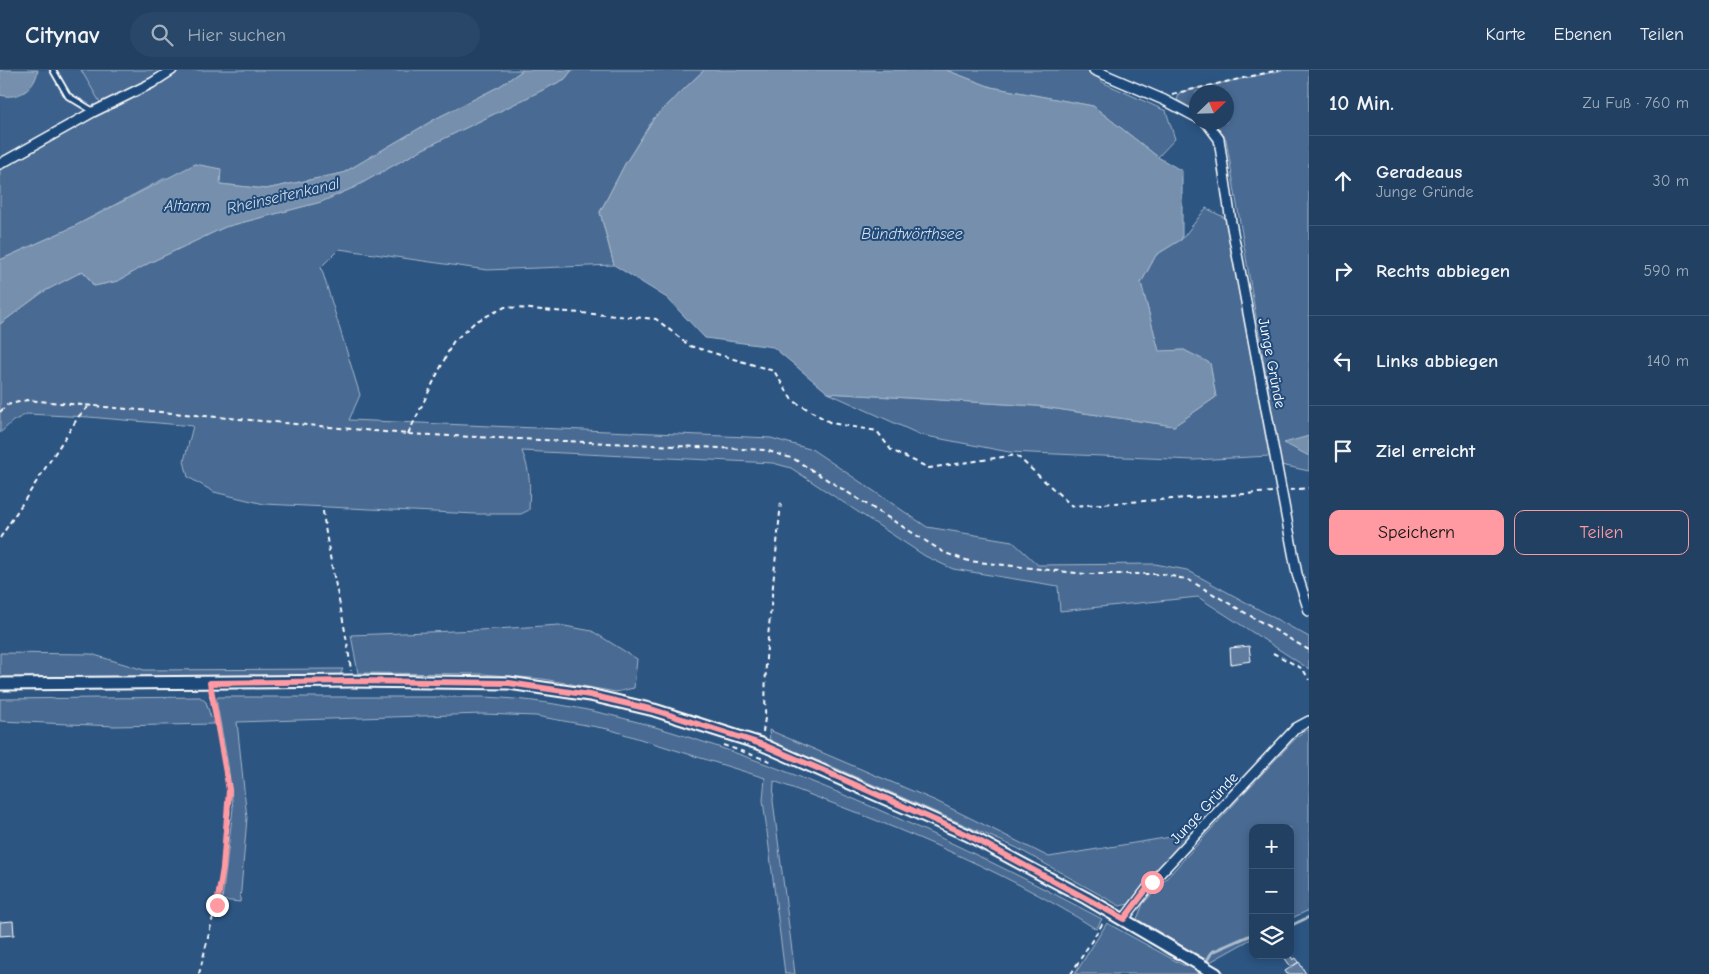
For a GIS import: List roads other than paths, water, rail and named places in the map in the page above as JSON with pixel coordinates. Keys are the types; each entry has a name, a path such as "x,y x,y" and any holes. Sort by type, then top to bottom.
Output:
{"street":[{"path":"0,164 93,112 152,83 172,70"},
{"path":"1094,70 1164,100 1189,113"},
{"name":"Junge Gründe","path":"1212,130 1219,140 1231,222 1297,574 1309,611"},
{"path":"0,684 352,681 509,683 590,695 654,710 761,744 968,835 1124,919 1213,971"},
{"name":"Junge Gründe","path":"1124,919 1152,882 1289,736 1309,721"}],"lane":[{"path":"53,70 68,96 93,112"}],"water":[{"path":"0,70 38,70 30,88 20,94 7,96 0,95"},
{"name":"Altarm","path":"523,70 572,70 565,79 421,150 355,187 321,202 225,227 149,263 118,281 94,286 83,271 43,292 0,324 0,260 71,228 195,164 221,169 220,184 266,189 343,173 437,118 500,86"},
{"name":"Bündtwörthsee","path":"704,70 946,70 991,87 1093,106 1158,157 1182,171 1182,239 1156,255 1141,283 1159,351 1184,350 1210,363 1216,397 1174,426 1036,406 828,393 773,347 705,338 667,298 614,265 600,212 625,164 654,118"},
{"path":"1309,436 1309,456 1284,443"}],"waterway":[{"path":"1294,924 1309,917"},
{"path":"1199,974 1212,952 1249,936"}],"water label":[{"name":"Rheinseitenkanal","path":"283,196"}]}
